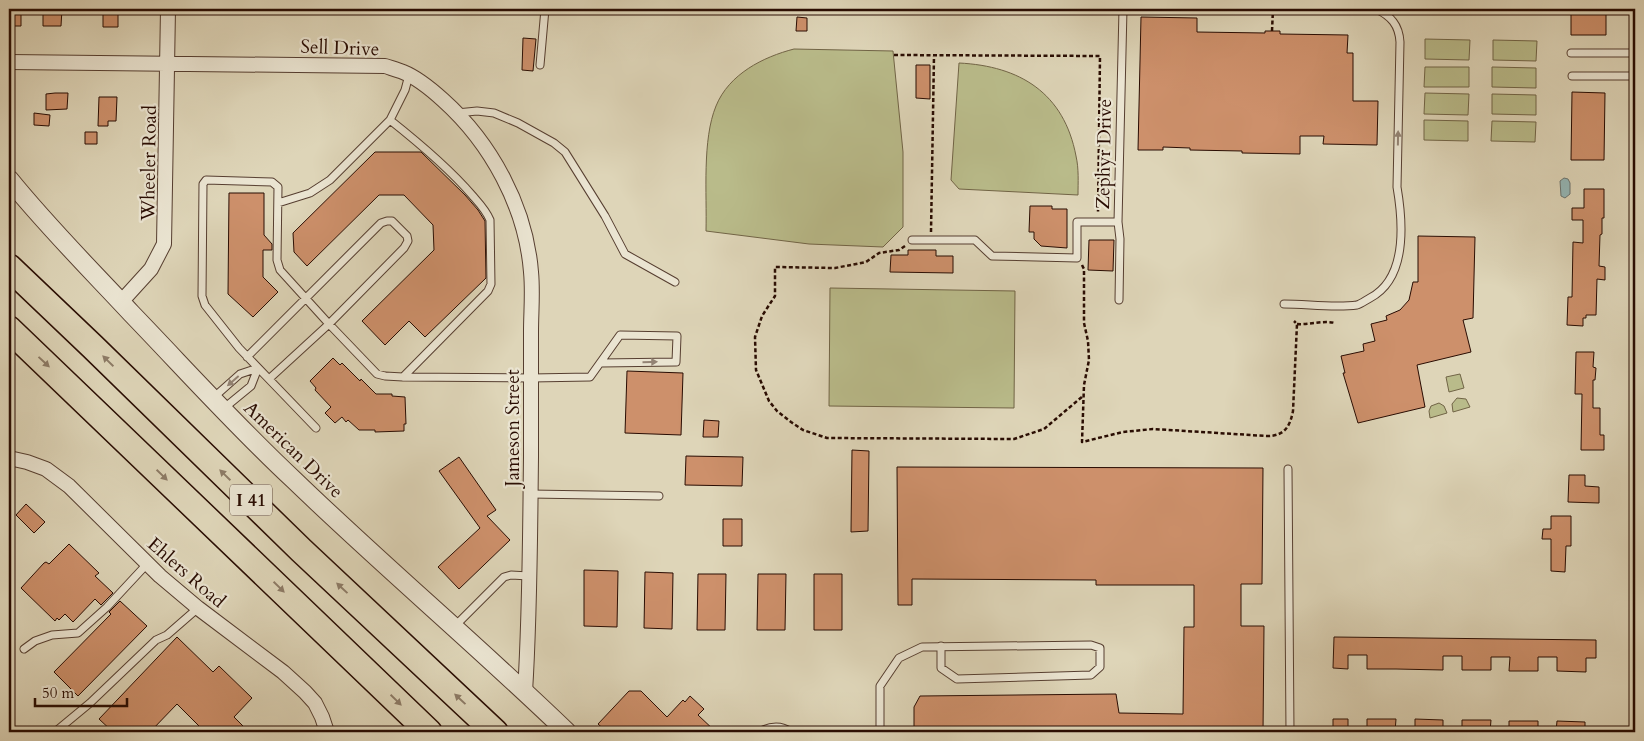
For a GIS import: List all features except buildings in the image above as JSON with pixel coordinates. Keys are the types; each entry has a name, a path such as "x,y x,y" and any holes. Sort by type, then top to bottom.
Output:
{"highway":[{"name":"I 41","path":"9,267 301,550 496,732"},
{"name":"I 41","path":"9,329 429,732"}],"street":[{"name":"Wheeler Road","path":"121,302 151,269 164,244 168,9"},
{"name":"Sell Drive","path":"9,62 385,66 410,75 434,92 457,113 484,145 498,170"},
{"name":"Jameson Street","path":"498,170 520,218 531,271 528,648 525,692"},
{"name":"American Drive","path":"9,179 36,212 218,404 293,480 567,732"},
{"name":"Ehlers Road","path":"9,458 37,465 54,474 69,486 147,564 198,608 283,672 306,692 322,717 327,732"}],"lane":[{"path":"540,65 545,9"},
{"name":"Zephyr Drive","path":"1119,300 1120,239 1118,222 1123,9"},
{"path":"1284,304 1358,304 1376,295 1385,286 1393,274 1398,261 1400,207 1397,187 1400,42 1399,31 1396,25 1383,12 1376,9"},
{"path":"1571,53 1635,53"},
{"path":"278,203 310,193 330,180 390,120 405,90 410,75"},
{"path":"1572,76 1635,76"},
{"path":"457,113 477,111 494,113 518,123 554,143 570,159 605,216 625,254 675,282"},
{"path":"390,120 425,148 460,181 487,213 490,220 491,284 488,291 403,376"},
{"path":"316,428 247,357 205,305 202,296 203,184 206,180 272,182 278,187 277,260 280,270 377,374 385,376 590,377 620,335 677,336 676,362 601,363"},
{"path":"247,357 381,223 392,221 407,236 408,241 404,248 329,324 269,379"},
{"path":"912,240 975,240 992,256 1077,258 1077,222 1118,222"},
{"path":"218,404 240,374 258,368"},
{"path":"218,404 251,386 258,368"},
{"path":"1288,469 1290,732"},
{"path":"530,494 659,496"},
{"path":"24,649 35,641 52,635 78,633 107,607 147,564"},
{"path":"454,627 504,577 511,575 529,576"},
{"path":"55,732 90,703 156,640 167,635 198,608"},
{"path":"880,732 880,686 899,658 922,646 1091,645 1100,648 1100,667 1091,675 957,679 941,668 941,646"},
{"path":"9,696 9,701"},
{"path":"759,732 778,726 792,732"}],"path":[{"path":"1272,31 1273,9"},
{"path":"894,55 1100,56 1099,207"},
{"path":"930,240 934,56"},
{"path":"912,240 899,250 879,253 866,262 843,267 775,267 775,296 762,316 755,337 754,353 756,370 769,401 777,411 803,430 827,438 1014,439 1044,429 1083,396"},
{"path":"1077,258 1084,269 1084,323 1089,353 1083,396 1082,442 1123,432 1153,429 1267,436 1279,435 1291,423 1293,411 1297,324"},
{"path":"1294,321 1297,324 1313,324 1327,321 1335,323"}],"green space":[{"path":"1425,39 1470,40 1469,60 1425,59"},
{"path":"1493,40 1537,41 1536,61 1493,60"},
{"path":"794,49 893,51 903,152 903,227 883,247 809,244 706,231 707,151 716,106 729,85 748,68 782,52"},
{"path":"959,63 981,65 1020,77 1036,87 1050,100 1061,115 1070,134 1077,161 1078,195 959,189 951,180"},
{"path":"1425,67 1469,67 1469,87 1424,87"},
{"path":"1492,67 1536,68 1536,88 1492,87"},
{"path":"1425,93 1469,94 1468,115 1424,114"},
{"path":"1492,94 1536,95 1536,115 1492,114"},
{"path":"1424,120 1468,121 1468,141 1424,140"},
{"path":"1492,121 1536,122 1535,142 1491,141"},
{"path":"830,288 1015,291 1014,408 829,406"},
{"path":"1460,374 1464,388 1449,392 1446,377"},
{"path":"1457,398 1466,399 1470,407 1453,412 1452,404"},
{"path":"1439,403 1444,406 1447,413 1430,418 1429,411 1431,406"}],"water":[{"path":"1564,178 1568,179 1570,183 1570,194 1565,198 1561,196 1560,181"}]}
